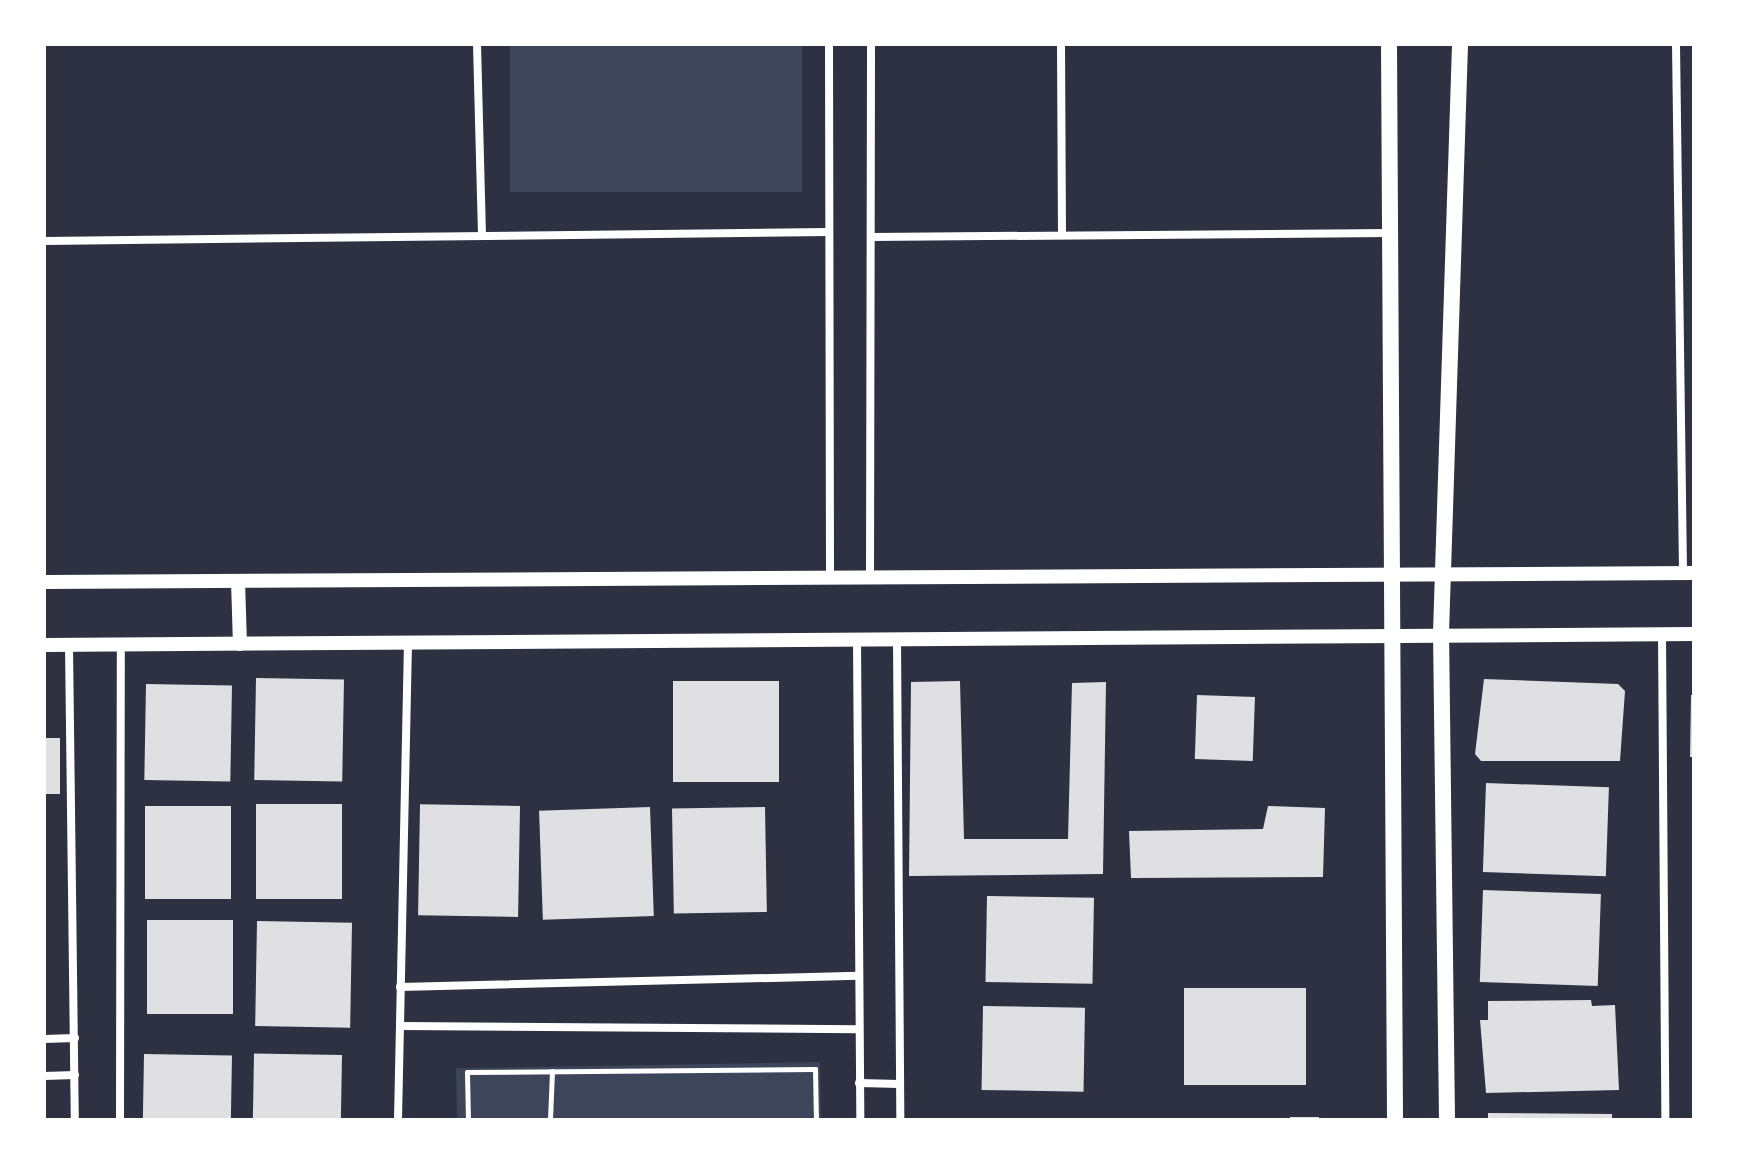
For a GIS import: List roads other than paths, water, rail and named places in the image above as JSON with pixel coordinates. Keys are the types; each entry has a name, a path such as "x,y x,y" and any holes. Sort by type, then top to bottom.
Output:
{"main road":[{"path":"1389,44 1395,1120"},
{"path":"1447,1120 1441,633 1460,44"}],"street":[{"path":"477,44 482,236"},
{"path":"829,44 830,578"},
{"path":"870,578 871,44"},
{"path":"1061,44 1062,235"},
{"path":"44,582 1688,573 1676,44"},
{"path":"44,241 829,232"},
{"path":"871,237 1390,233"},
{"path":"238,581 240,644"},
{"path":"44,645 1441,633 1694,634"},
{"path":"1662,634 1665,1120"},
{"path":"857,640 860,1120"},
{"path":"897,640 900,1120"},
{"path":"398,1120 408,643"},
{"path":"120,1120 121,644"},
{"path":"69,645 75,1120"},
{"path":"400,987 858,976"},
{"path":"400,1026 858,1029"},
{"path":"44,1039 75,1038"},
{"path":"44,1076 75,1075"},
{"path":"859,1083 899,1084"}]}
